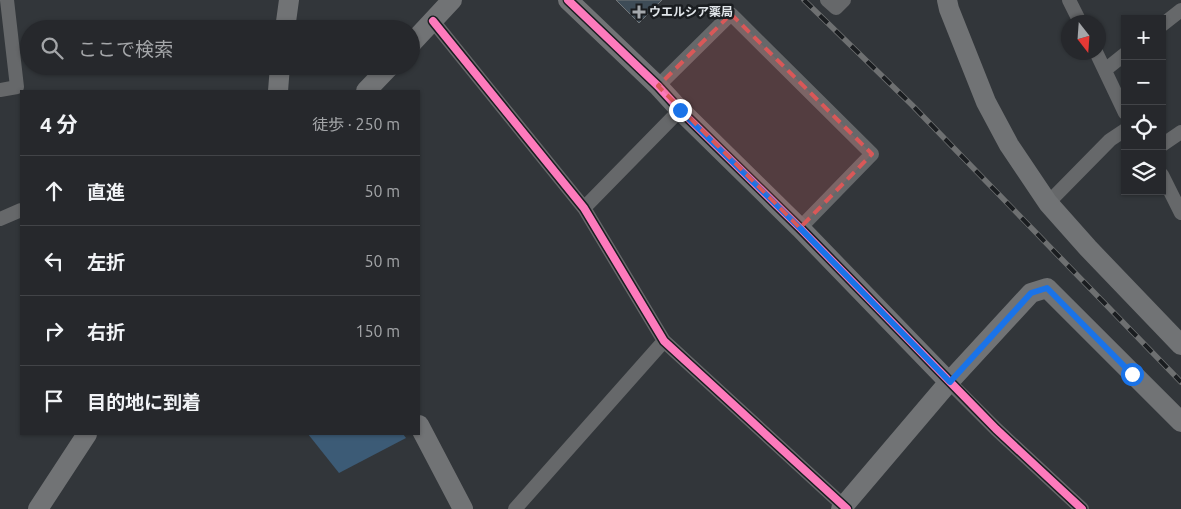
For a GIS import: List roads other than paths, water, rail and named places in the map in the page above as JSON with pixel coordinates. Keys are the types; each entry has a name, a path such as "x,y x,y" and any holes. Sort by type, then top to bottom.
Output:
{"street":[{"path":"0,90 17,87 7,0"},
{"path":"286,20 289,0"},
{"path":"420,34 452,0"},
{"path":"568,0 658,86 800,228 996,429 1082,509"},
{"path":"828,0 836,8 844,0"},
{"path":"1069,0 1076,15"},
{"path":"952,3 986,102 1009,145 1048,203 1088,248 1181,345"},
{"path":"1166,22 1181,10"},
{"path":"658,86 732,14 872,154 800,228"},
{"path":"432,21 584,208 664,341 844,508 950,382 1031,293 1047,288 1181,422"},
{"path":"1105,70 1121,57"},
{"path":"1100,60 1121,105"},
{"path":"278,90 279,75"},
{"path":"367,90 381,75"},
{"path":"584,208 680,110"},
{"path":"1166,142 1181,132"},
{"path":"1048,203 1110,140 1121,133"},
{"path":"1166,183 1181,212"},
{"path":"0,219 20,210"},
{"path":"515,509 664,341"},
{"path":"420,427 463,509"},
{"path":"38,509 85,435"}],"railway":[{"path":"804,0 912,105 1181,382"}],"place":[{"name":"ウエルシア薬局","path":"639,12"}]}
